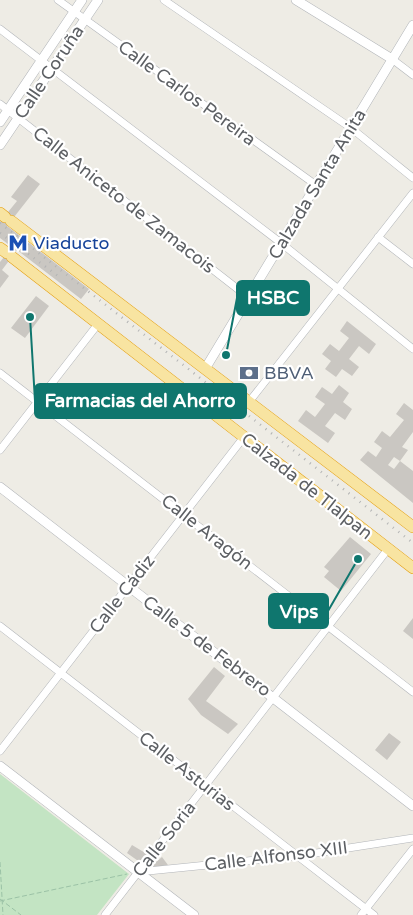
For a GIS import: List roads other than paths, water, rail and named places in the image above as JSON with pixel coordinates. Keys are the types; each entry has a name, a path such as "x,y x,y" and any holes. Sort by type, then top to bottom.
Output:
{"highway":[{"name":"Calzada de Tlalpan","path":"5,217 412,524"},
{"name":"Calzada de Tlalpan","path":"6,253 413,568"}],"street":[{"name":"Calle Carlos Pereira","path":"58,0 316,185"},
{"name":"Calle Coruña","path":"0,122 82,0"},
{"name":"Calle Coruña","path":"0,145 98,0"},
{"path":"164,0 351,128 413,178"},
{"path":"296,0 392,59 413,75"},
{"name":"Calzada Santa Anita","path":"205,368 413,25"},
{"path":"0,28 281,243 413,349"},
{"name":"Calle Aniceto de Zamacois","path":"0,104 248,297"},
{"path":"250,402 413,192"},
{"path":"378,237 413,264"},
{"path":"0,450 98,324"},
{"name":"Calle Aragón","path":"0,373 413,692"},
{"name":"Calle Cádiz","path":"0,752 244,437"},
{"name":"Calle 5 de Febrero","path":"0,487 413,806"},
{"name":"Calle Soria","path":"105,915 388,549"},
{"name":"Calle Asturias","path":"0,626 297,856 363,912 374,915"},
{"path":"0,766 194,915"},
{"name":"Calle Alfonso XIII","path":"138,872 297,856 413,838"},
{"path":"363,912 413,849"}],"railway":[{"path":"0,223 413,543"},
{"path":"0,233 58,276"}],"place":[{"name":"Viaducto","path":"18,243"},
{"name":"Farmacias del Ahorro","path":"30,317"},
{"name":"HSBC","path":"226,355"},
{"name":"BBVA","path":"249,373"},
{"name":"Vips","path":"358,559"}]}
